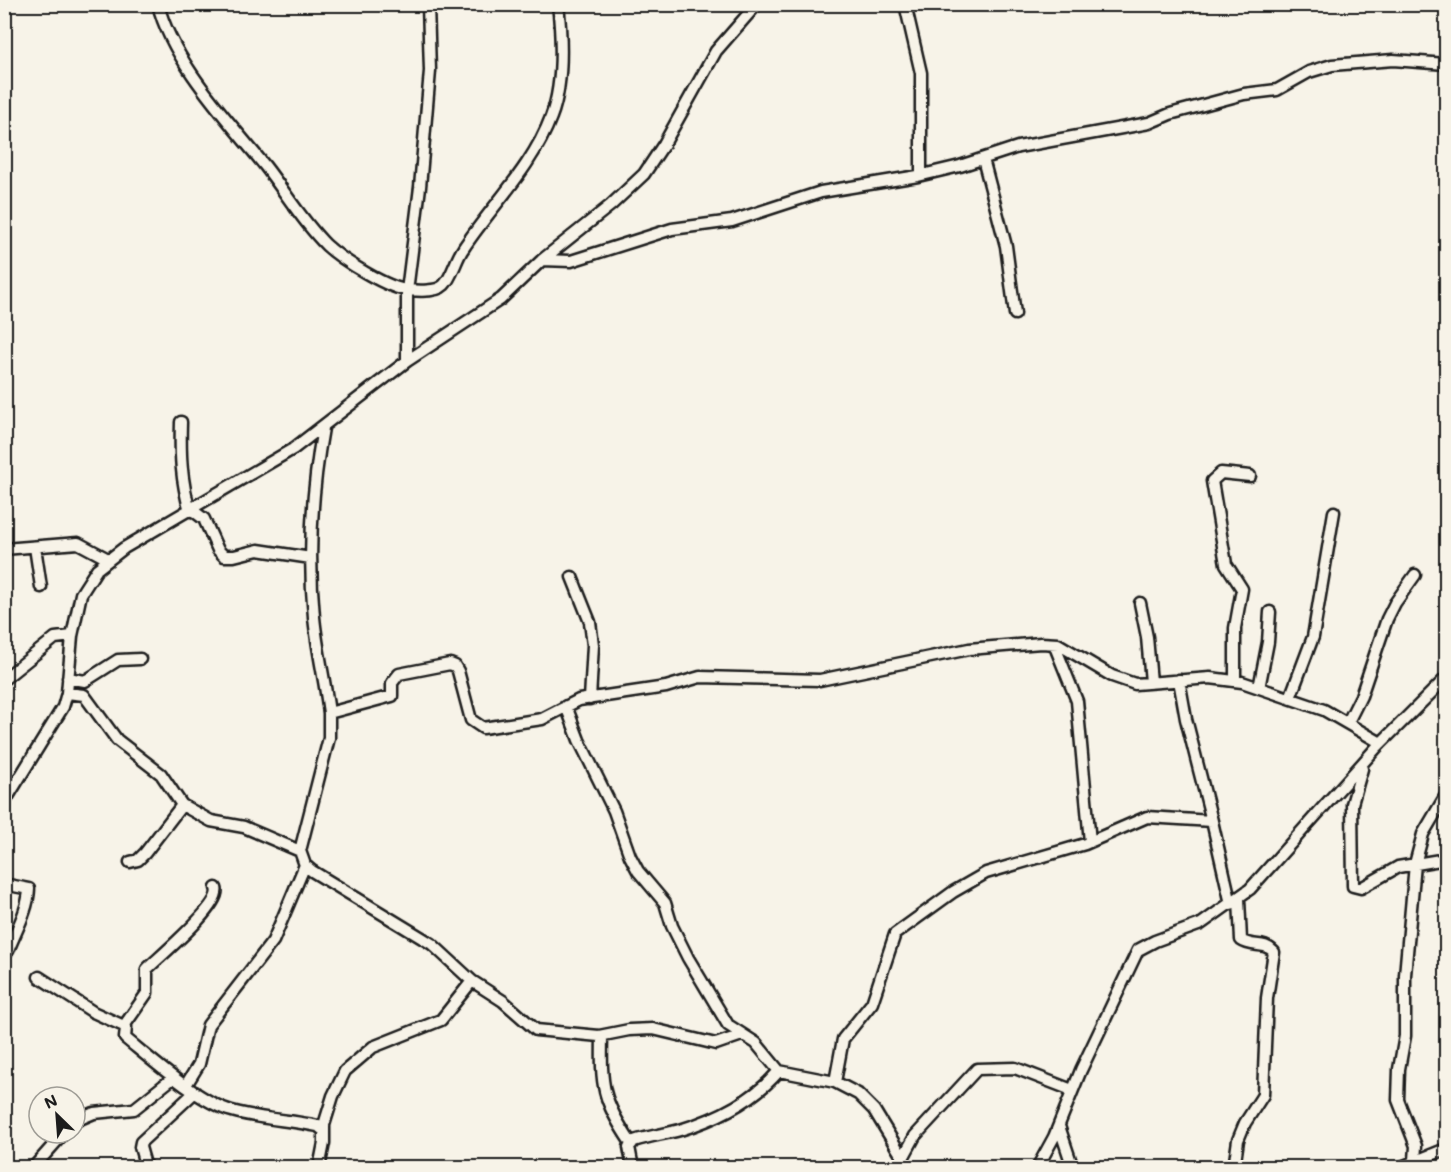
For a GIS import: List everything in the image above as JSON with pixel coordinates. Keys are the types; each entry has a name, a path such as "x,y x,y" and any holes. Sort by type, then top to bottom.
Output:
{"street":[{"path":"158,4 166,26 202,89 265,166 306,223 348,262 407,291 435,288 446,284 462,250 537,147 557,96 560,54 558,4"},
{"path":"407,361 407,291 420,187 430,71 428,4"},
{"path":"4,803 58,717 67,693 72,636 81,594 88,579 108,560 323,428 407,361 491,308 542,260 611,205 644,174 664,144 716,51 757,4"},
{"path":"905,4 921,74 921,175"},
{"path":"542,260 571,261 672,229 740,219 809,195 921,175 983,159 1018,147 1149,123 1170,114 1235,96 1277,90 1309,72 1332,65 1393,60 1446,64"},
{"path":"983,159 1005,246 1015,314"},
{"path":"182,422 179,459 190,510 204,519 218,550 224,556 258,550 311,558"},
{"path":"323,428 317,458 311,558 314,619 329,713 329,738 300,851 305,865 432,944 472,981 503,1001 527,1025 536,1030 569,1035 603,1036 629,1030 653,1029 716,1044 742,1035"},
{"path":"1235,681 1236,628 1242,589 1226,564 1212,481 1221,473 1250,476"},
{"path":"1290,698 1313,637 1334,512"},
{"path":"4,549 78,543 108,560"},
{"path":"35,547 41,587"},
{"path":"1348,722 1361,696 1387,619 1395,603 1415,575"},
{"path":"572,577 590,622 593,645 590,699"},
{"path":"1140,603 1147,637 1151,682"},
{"path":"1259,688 1268,642 1270,612"},
{"path":"4,679 55,638 72,636"},
{"path":"329,713 392,696 392,683 399,674 450,664 458,671 468,714 478,726 483,728 536,720 579,700 666,687 700,677 820,680 969,649 1054,644 1124,681 1139,685 1151,682 1210,678 1235,681 1259,688 1318,707 1348,722 1381,744"},
{"path":"1054,644 1077,701 1090,842"},
{"path":"68,678 85,681 118,660 140,658"},
{"path":"1036,1167 1059,1126 1072,1090 1138,950 1155,941 1201,924 1235,901 1257,882 1381,744 1446,678"},
{"path":"1179,680 1186,719 1235,901 1241,940 1246,944 1262,944 1274,952 1267,998 1262,1101 1245,1123 1238,1140 1234,1167"},
{"path":"67,693 84,695 117,740 161,774 182,805 211,821 244,827 300,851"},
{"path":"566,706 581,745 614,811 632,861 665,903 672,926 719,1011 733,1029 756,1043 779,1071 835,1082 852,1090 869,1105 901,1163"},
{"path":"1362,766 1352,804 1351,876 1355,880 1368,884 1398,867 1446,859"},
{"path":"1415,1160 1416,1146 1401,1112 1397,1091 1405,1036 1405,975 1415,864 1423,834 1446,795"},
{"path":"130,862 138,860 145,853 182,805"},
{"path":"835,1082 843,1039 872,1003 891,943 898,931 963,885 986,873 1090,842 1151,816 1212,821"},
{"path":"146,1167 140,1148 144,1138 191,1088 208,1025 273,941 305,865"},
{"path":"4,884 29,889 27,910 18,922 8,951"},
{"path":"124,1026 147,993 147,969 194,924 216,897 216,888"},
{"path":"39,976 93,1012 124,1026 126,1028 125,1038 166,1069 173,1078 232,1112 318,1126 324,1131"},
{"path":"319,1167 324,1131 333,1096 352,1062 384,1041 441,1020 472,981"},
{"path":"603,1036 600,1069 603,1091 613,1116 631,1143 633,1167"},
{"path":"901,1163 915,1136 977,1069 1015,1068 1072,1090"},
{"path":"631,1143 689,1127 731,1108 759,1090 779,1071"},
{"path":"87,1116 94,1113 134,1109 173,1078"},
{"path":"1059,1126 1073,1167"},
{"path":"33,1167 53,1145"},
{"path":"1399,1167 1446,1149"}]}
